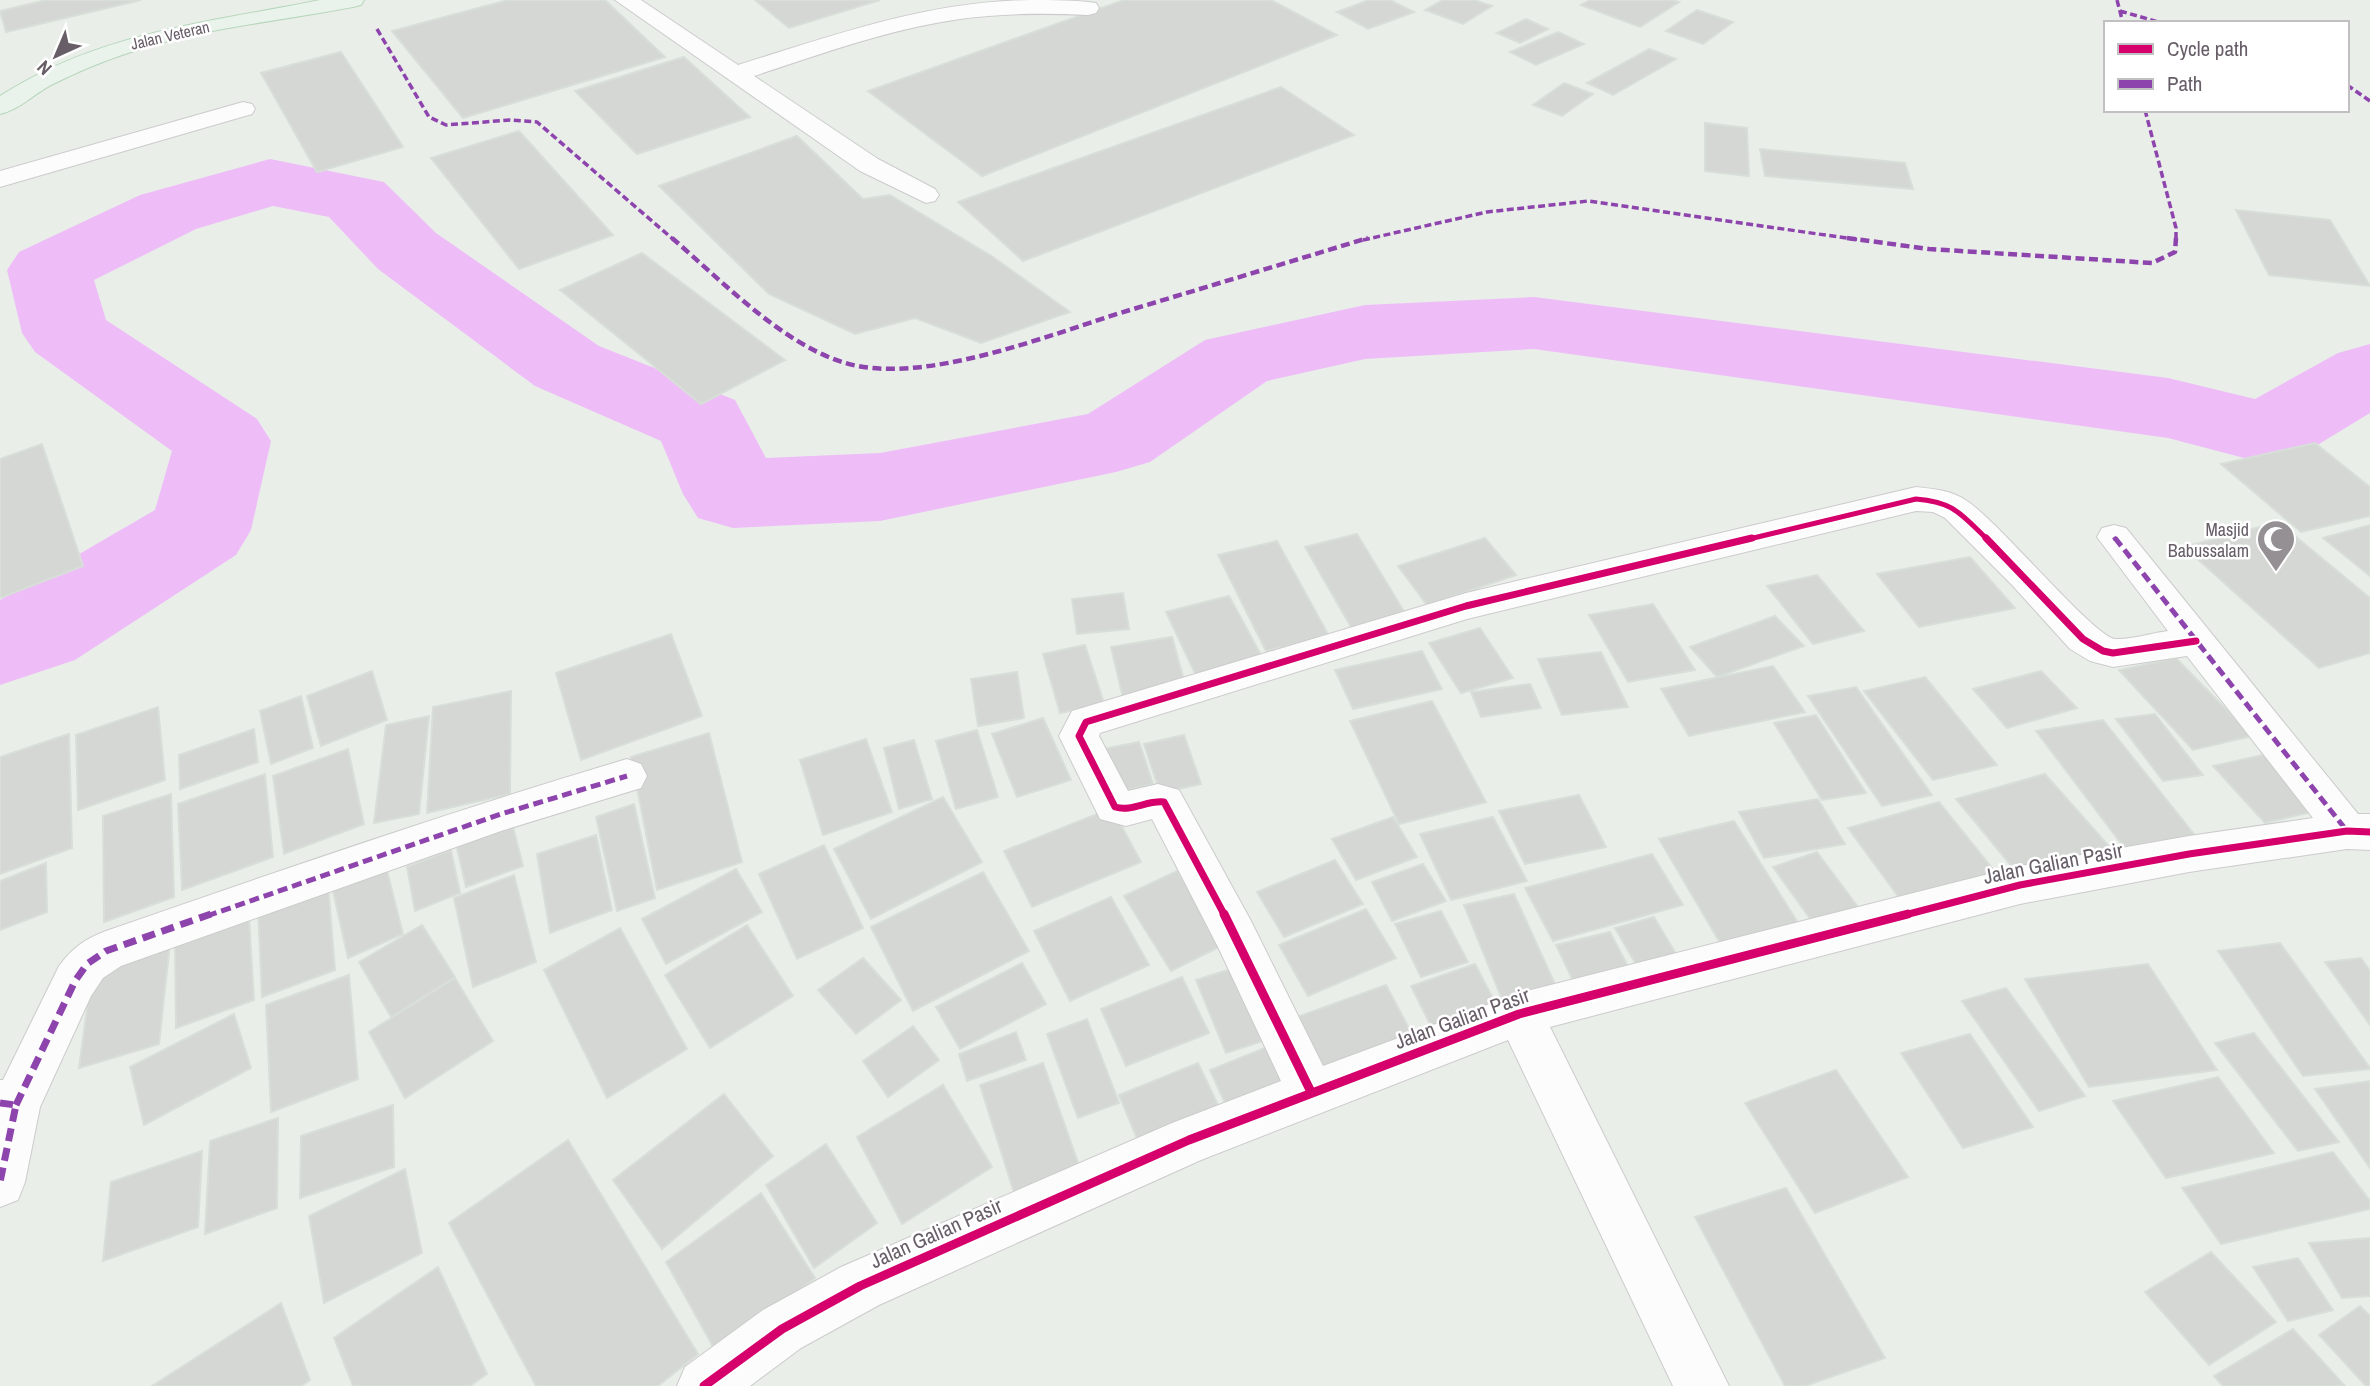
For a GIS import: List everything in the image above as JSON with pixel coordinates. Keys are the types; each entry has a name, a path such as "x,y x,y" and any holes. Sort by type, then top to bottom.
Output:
{"main road":[{"name":"Jalan Veteran","path":"0,107 25,88 59,70 104,52 161,35 347,1"}],"street":[{"path":"626,0 869,165 926,195"},
{"path":"735,74 860,35 958,12 1030,6 1088,8"},
{"path":"0,179 243,109"},
{"path":"1311,1092 1235,935 1164,802 1157,800 1122,810 1115,807 1079,736 1086,722 1466,606 1916,499 1940,501 1957,510 2025,576 2083,639 2102,651 2113,653 2196,640"},
{"path":"2114,537 2196,640 2359,831"},
{"path":"0,1182 8,1104 75,981 87,964 106,951 377,856 627,776"},
{"name":"Jalan Galian Pasir","path":"704,1386 782,1329 860,1286 1189,1140 1519,1014 2020,885 2189,854 2359,831"},
{"path":"1519,1014 1702,1386"}],"building":[{"path":"46,0 141,0 6,32 0,11"},
{"path":"508,0 605,0 665,57 463,118 392,31"},
{"path":"755,0 880,0 789,28"},
{"path":"1124,0 1271,0 1337,35 982,176 868,91"},
{"path":"1369,0 1390,0 1414,12 1368,29 1337,12"},
{"path":"1443,0 1474,0 1492,6 1463,24 1425,10"},
{"path":"1590,0 1679,2 1640,27 1581,5"},
{"path":"1697,10 1733,22 1703,44 1666,31"},
{"path":"1526,19 1548,29 1520,43 1497,33"},
{"path":"1558,32 1584,44 1536,65 1510,52"},
{"path":"1649,49 1676,59 1613,95 1587,83"},
{"path":"341,52 403,147 317,172 261,73"},
{"path":"684,57 750,117 637,154 575,91"},
{"path":"1564,83 1593,94 1562,116 1533,105"},
{"path":"1281,87 1354,135 1023,261 958,202"},
{"path":"1705,123 1747,128 1749,176 1705,171"},
{"path":"519,131 613,235 519,269 431,158"},
{"path":"797,136 863,199 890,195 993,257 1070,312 981,343 915,318 855,334 769,294 659,186"},
{"path":"1760,149 1905,163 1913,189 1765,176"},
{"path":"2236,210 2330,220 2370,286 2269,275"},
{"path":"642,253 785,360 701,404 560,290"},
{"path":"2315,443 2370,487 2370,516 2301,532 2221,464"},
{"path":"42,444 83,566 0,598 0,459"},
{"name":"Masjid Babussalam","path":"2278,522 2370,598 2370,653 2319,668 2184,547"},
{"path":"2370,525 2370,576 2323,538"},
{"path":"1357,534 1405,613 1351,627 1305,547"},
{"path":"1485,538 1516,575 1427,605 1398,566"},
{"path":"1277,541 1329,636 1266,651 1218,555"},
{"path":"1970,557 2015,608 1919,627 1877,574"},
{"path":"1817,575 1864,631 1813,644 1767,586"},
{"path":"1123,593 1129,629 1077,634 1072,599"},
{"path":"1229,596 1267,666 1200,684 1166,612"},
{"path":"1653,604 1695,670 1628,682 1589,615"},
{"path":"1775,616 1804,646 1717,677 1690,647"},
{"path":"1480,628 1513,678 1461,693 1429,643"},
{"path":"671,634 702,716 581,760 556,673"},
{"path":"1172,637 1187,691 1124,702 1111,647"},
{"path":"1085,645 1104,703 1060,713 1043,654"},
{"path":"1422,651 1442,689 1353,709 1335,670"},
{"path":"1601,652 1628,707 1562,715 1538,659"},
{"path":"2176,658 2252,736 2193,750 2119,670"},
{"path":"1773,666 1805,712 1689,736 1661,689"},
{"path":"372,671 387,720 321,746 307,696"},
{"path":"2041,671 2077,708 2007,728 1973,689"},
{"path":"1017,672 1024,718 978,726 971,679"},
{"path":"1925,677 1997,765 1933,780 1864,691"},
{"path":"1530,684 1541,708 1481,717 1471,692"},
{"path":"1856,687 1932,795 1882,806 1808,696"},
{"path":"511,691 510,794 427,813 433,707"},
{"path":"301,696 313,748 271,764 260,711"},
{"path":"1432,701 1486,802 1399,824 1350,721"},
{"path":"158,707 165,780 78,810 76,735"},
{"path":"2155,714 2203,775 2163,781 2116,719"},
{"path":"1816,715 1866,793 1822,800 1774,723"},
{"path":"429,716 419,814 374,823 386,725"},
{"path":"1043,718 1071,780 1017,797 992,734"},
{"path":"2103,720 2197,838 2126,850 2036,731"},
{"path":"254,729 258,762 180,789 179,755"},
{"path":"977,730 998,797 956,809 936,741"},
{"path":"709,733 742,862 657,890 631,757"},
{"path":"69,734 72,848 0,874 0,757"},
{"path":"1184,735 1201,784 1160,793 1144,744"},
{"path":"866,739 892,812 823,835 800,760"},
{"path":"914,740 932,799 899,809 884,748"},
{"path":"1139,742 1153,784 1115,793 1103,749"},
{"path":"348,749 364,824 284,854 273,776"},
{"path":"2267,754 2320,810 2265,823 2213,766"},
{"path":"265,774 273,857 182,890 178,804"},
{"path":"2045,774 2115,853 2023,880 1956,799"},
{"path":"171,794 174,897 104,922 103,816"},
{"path":"1579,795 1606,847 1525,864 1499,811"},
{"path":"943,797 982,862 871,919 834,849"},
{"path":"1818,799 1845,844 1764,858 1739,812"},
{"path":"1939,802 2000,878 1906,907 1848,828"},
{"path":"634,804 655,898 617,911 596,817"},
{"path":"1112,808 1141,862 1032,907 1004,851"},
{"path":"1393,817 1417,857 1356,880 1332,839"},
{"path":"1493,817 1527,881 1451,900 1420,834"},
{"path":"1734,821 1800,926 1722,946 1659,839"},
{"path":"512,823 523,866 466,887 456,844"},
{"path":"596,835 612,910 550,933 537,854"},
{"path":"824,845 863,928 797,959 759,874"},
{"path":"451,850 460,893 415,911 407,867"},
{"path":"1817,852 1864,915 1819,931 1773,867"},
{"path":"1652,854 1683,905 1553,941 1525,888"},
{"path":"384,859 403,934 348,958 331,882"},
{"path":"1335,860 1363,904 1284,937 1257,892"},
{"path":"46,863 47,912 0,930 0,881"},
{"path":"1423,864 1446,901 1392,921 1372,882"},
{"path":"736,869 762,912 666,964 642,919"},
{"path":"1177,871 1225,944 1171,971 1124,896"},
{"path":"983,872 1029,951 913,1011 871,927"},
{"path":"514,875 536,962 473,987 454,898"},
{"path":"328,883 335,970 262,997 258,908"},
{"path":"1514,894 1559,993 1504,1004 1464,905"},
{"path":"1111,897 1149,965 1070,1001 1034,931"},
{"path":"1366,909 1396,958 1308,996 1279,945"},
{"path":"1441,911 1468,962 1421,977 1395,924"},
{"path":"1654,917 1679,959 1640,971 1615,928"},
{"path":"249,918 254,1000 176,1028 175,944"},
{"path":"422,925 455,977 391,1017 359,962"},
{"path":"747,925 793,996 710,1048 665,975"},
{"path":"620,928 687,1049 607,1098 544,970"},
{"path":"1610,932 1633,976 1578,991 1556,945"},
{"path":"170,943 159,1044 79,1068 93,965"},
{"path":"2280,943 2370,1069 2303,1076 2218,951"},
{"path":"863,958 901,1000 856,1034 818,990"},
{"path":"2361,958 2370,971 2370,1025 2325,962"},
{"path":"1022,963 1046,1004 960,1049 936,1007"},
{"path":"1475,964 1495,1002 1431,1026 1411,986"},
{"path":"2148,964 2217,1070 2089,1087 2025,979"},
{"path":"1244,965 1275,1037 1226,1053 1196,980"},
{"path":"349,975 358,1079 271,1112 266,1005"},
{"path":"1182,977 1209,1033 1126,1066 1101,1009"},
{"path":"455,978 493,1041 405,1098 369,1032"},
{"path":"1386,985 1412,1034 1310,1072 1286,1021"},
{"path":"2006,988 2085,1096 2039,1111 1962,1001"},
{"path":"234,1014 251,1068 144,1125 130,1067"},
{"path":"1087,1019 1119,1103 1078,1118 1047,1034"},
{"path":"913,1026 939,1060 888,1097 863,1061"},
{"path":"1016,1032 1026,1060 967,1081 959,1054"},
{"path":"2254,1033 2339,1142 2298,1151 2215,1043"},
{"path":"1970,1034 2033,1127 1963,1148 1901,1053"},
{"path":"1272,1045 1292,1086 1229,1112 1210,1070"},
{"path":"1043,1063 1082,1174 1016,1199 980,1085"},
{"path":"1198,1063 1219,1107 1138,1141 1119,1095"},
{"path":"1836,1070 1908,1177 1815,1213 1745,1103"},
{"path":"2218,1077 2274,1153 2166,1178 2113,1101"},
{"path":"2370,1081 2370,1168 2315,1089"},
{"path":"943,1085 992,1167 902,1224 857,1137"},
{"path":"724,1094 773,1156 662,1249 613,1180"},
{"path":"393,1105 394,1167 300,1198 301,1136"},
{"path":"278,1118 277,1208 205,1234 210,1141"},
{"path":"568,1140 698,1354 658,1386 536,1386 449,1223"},
{"path":"826,1144 877,1223 814,1268 766,1185"},
{"path":"202,1151 198,1227 103,1261 111,1182"},
{"path":"2333,1152 2370,1201 2370,1209 2221,1244 2182,1188"},
{"path":"405,1169 422,1253 324,1303 309,1216"},
{"path":"1786,1188 1885,1358 1805,1386 1785,1386 1695,1217"},
{"path":"761,1193 815,1278 716,1352 666,1262"},
{"path":"2370,1238 2370,1296 2342,1298 2309,1243"},
{"path":"2211,1252 2276,1322 2209,1365 2145,1292"},
{"path":"2298,1258 2333,1310 2288,1321 2253,1267"},
{"path":"438,1267 487,1374 470,1386 353,1386 334,1338"},
{"path":"281,1303 310,1380 301,1386 152,1386"},
{"path":"2360,1306 2370,1316 2370,1386 2366,1386 2319,1335"},
{"path":"2293,1329 2345,1386 2223,1386 2214,1376"}],"waterway":[{"path":"0,643 36,631 200,530 223,441 66,333 49,270 168,212 270,182 356,199 407,251 567,366 701,422 733,494 880,487 1116,440 1237,360 1365,332 1534,323 2168,408 2267,433 2370,373"}],"marked path":[{"path":"2117,0 2122,21"},
{"path":"2120,11 2155,21"},
{"path":"377,29 429,117 446,125 510,120 537,122 763,316 823,354 844,363 872,368 958,362 1369,238 1487,212 1588,201 1929,249 2152,263 2175,252 2176,228 2146,112"},
{"path":"2349,86 2370,101"},
{"path":"2114,537 2347,831"},
{"path":"16,1105 75,981 87,964 106,951 501,814 627,776"},
{"path":"0,1103 16,1105 0,1182"}],"cycle path":[{"path":"1311,1092 1235,935 1164,802 1152,802 1126,809 1115,807 1079,736 1086,722 1466,606 1916,499 1940,501 1957,510 2025,576 2083,639 2103,651 2113,653 2196,641"},
{"path":"704,1386 782,1329 860,1286 1189,1140 1519,1014 2020,885 2189,854 2347,831 2370,832"}],"place":[{"name":"Masjid Babussalam","path":"2276,573"}]}
